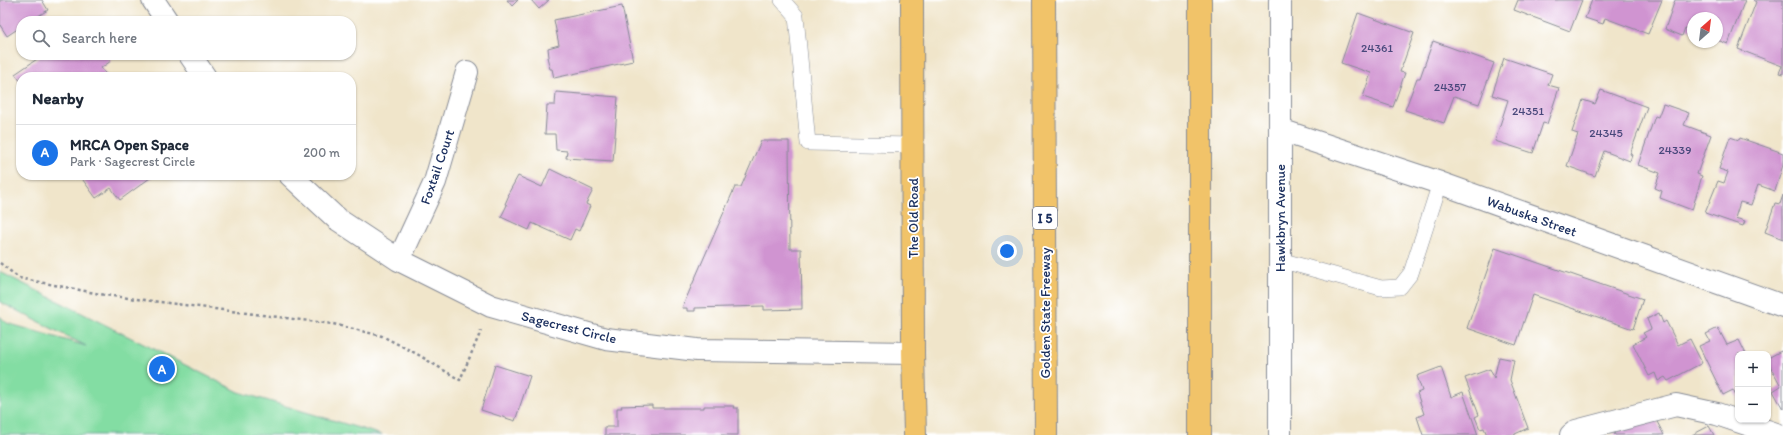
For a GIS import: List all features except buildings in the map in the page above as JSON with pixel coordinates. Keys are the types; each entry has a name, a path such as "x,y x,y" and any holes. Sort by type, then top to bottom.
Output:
{"main road":[{"name":"The Old Road","path":"912,0 913,353 915,435"},
{"name":"Golden State Freeway","path":"1044,0 1046,435"},
{"path":"1200,0 1200,435"}],"street":[{"path":"153,0 164,16"},
{"name":"Hawkbryn Avenue","path":"1280,0 1280,435"},
{"path":"193,60 202,72"},
{"name":"Foxtail Court","path":"399,260 435,182 467,72"},
{"name":"Wabuska Street","path":"1280,130 1440,183 1783,306"},
{"name":"Sagecrest Circle","path":"295,180 337,219 399,260 491,306 606,339 690,349 913,353"},
{"path":"1571,435 1576,431 1676,405 1717,414 1779,435"}],"lane":[{"path":"782,0 796,16 808,143 912,145"},
{"path":"1280,260 1380,288 1400,288 1411,273 1440,183"}],"path":[{"path":"0,263 19,278 105,295 333,324 382,336 417,354 460,380 491,306"}],"green space":[{"path":"0,272 239,392 382,435 0,435 0,316 7,323 86,346 0,302"}],"place":[{"name":"MRCA Open Space","path":"162,369"}]}
